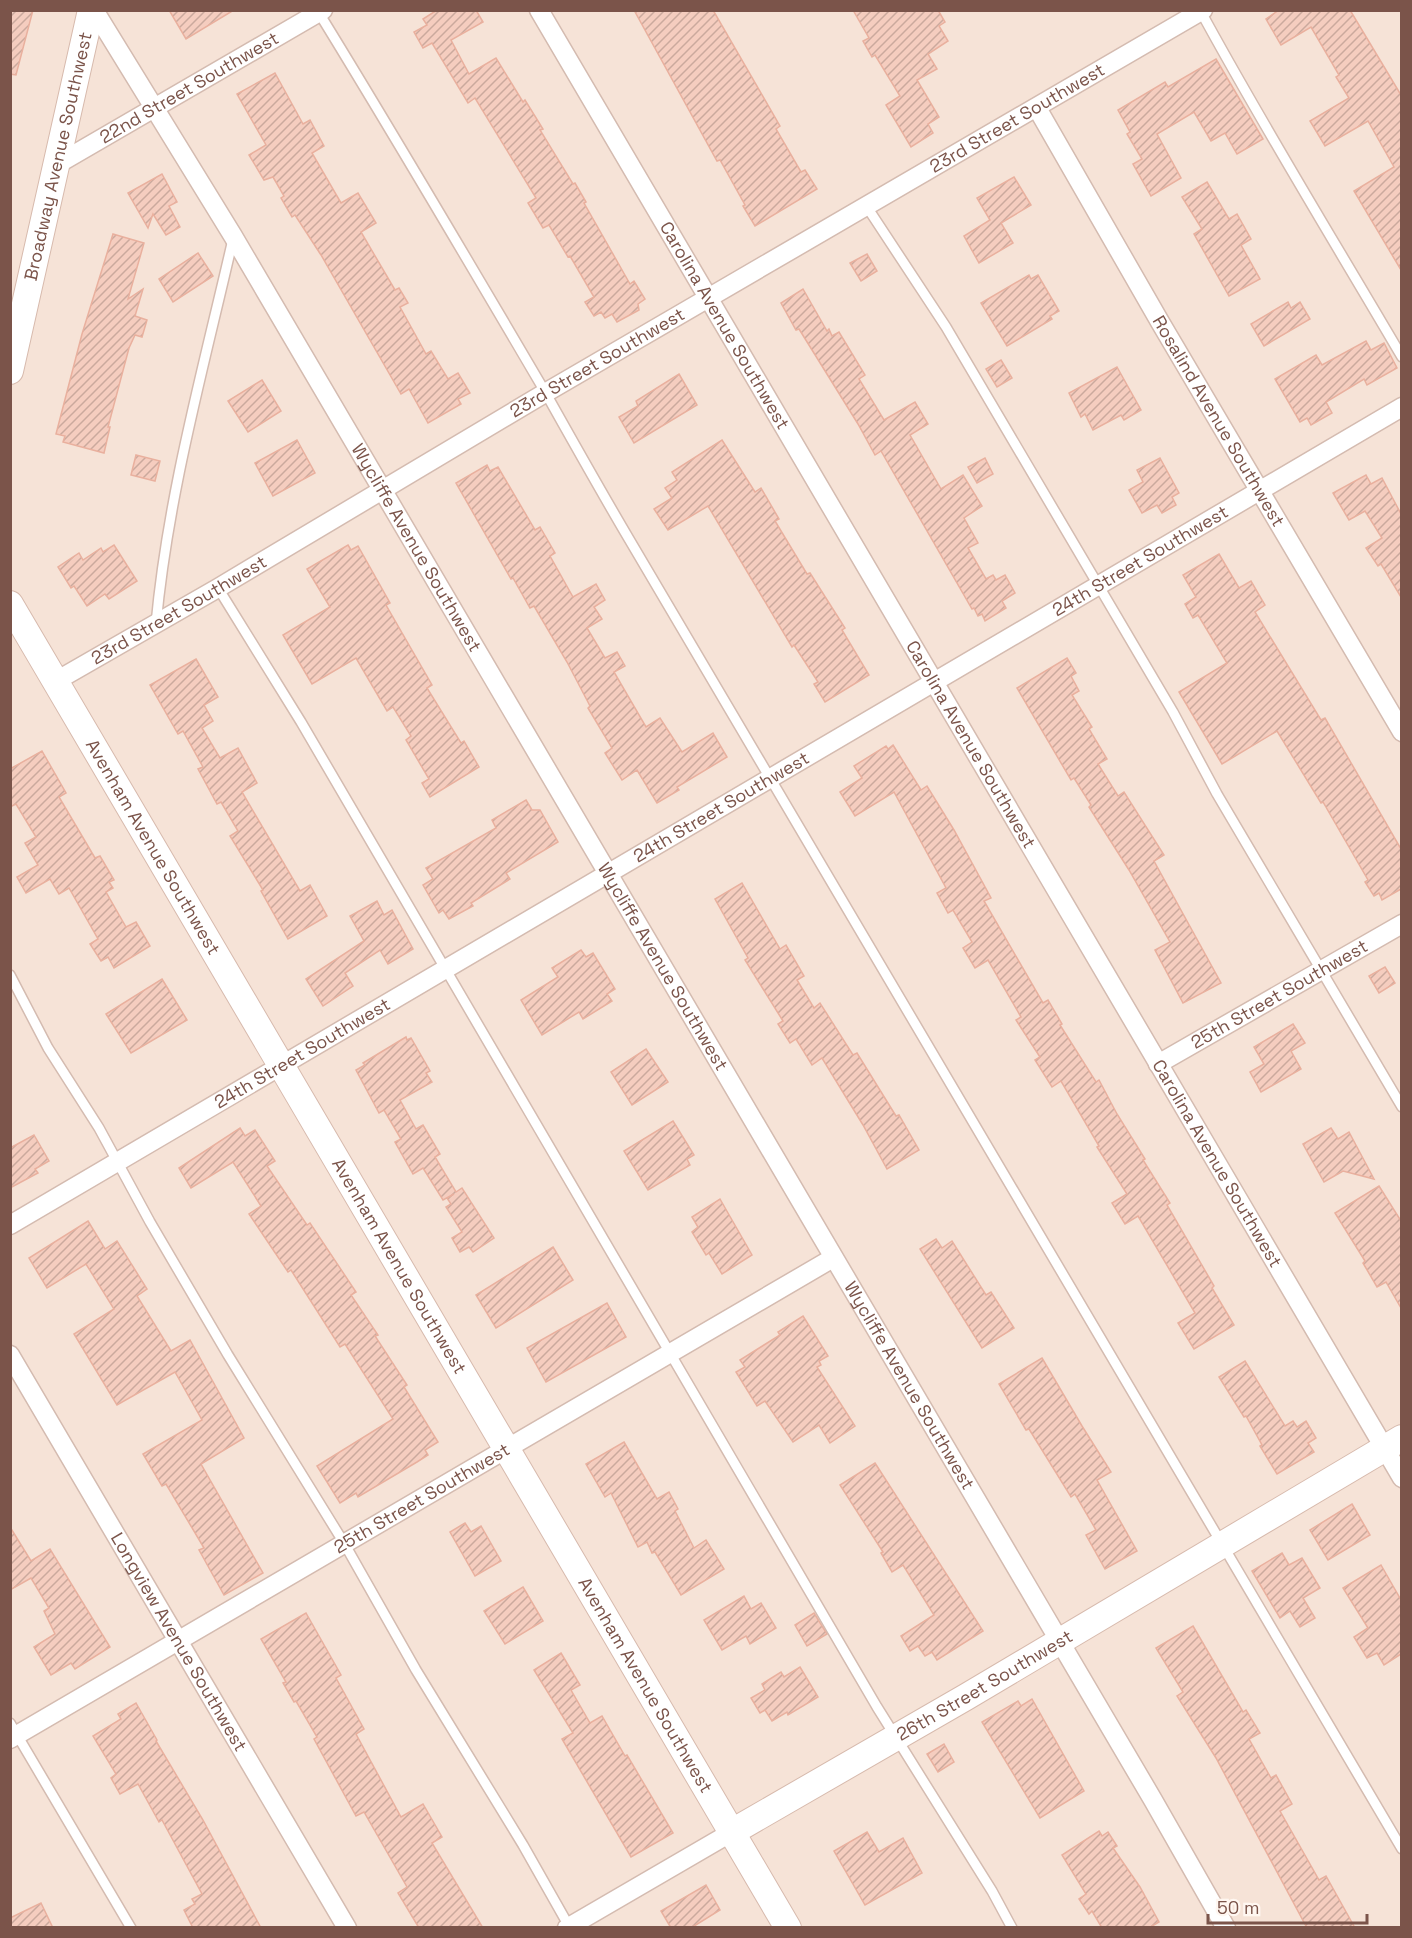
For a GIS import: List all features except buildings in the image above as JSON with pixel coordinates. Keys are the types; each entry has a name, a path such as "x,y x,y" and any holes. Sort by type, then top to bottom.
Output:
{"street":[{"name":"Wycliffe Avenue Southwest","path":"93,10 156,108 233,236 1153,1800 1226,1928"},
{"name":"Broadway Avenue Southwest","path":"10,371 93,10"},
{"name":"Carolina Avenue Southwest","path":"539,10 1158,1064 1393,1443 1401,1478"},
{"name":"23rd Street Southwest","path":"56,681 1201,11"},
{"name":"22nd Street Southwest","path":"56,165 156,108 295,19 321,12"},
{"name":"Rosalind Avenue Southwest","path":"1037,108 1401,732"},
{"name":"24th Street Southwest","path":"10,1225 1401,407"},
{"name":"Avenham Avenue Southwest","path":"10,604 788,1928"},
{"name":"25th Street Southwest","path":"1158,1064 1401,924"},
{"name":"25th Street Southwest","path":"13,1732 180,1640 833,1258"},
{"name":"Longview Avenue Southwest","path":"10,1355 180,1640 347,1928"},
{"name":"26th Street Southwest","path":"568,1927 1393,1443"}],"lane":[{"path":"1201,11 1259,117 1401,357"},
{"path":"321,12 1401,1849"},
{"path":"867,207 946,327 1173,712 1217,794 1401,1107"},
{"path":"156,624 161,569 189,426 233,236"},
{"path":"218,588 301,722 895,1737 992,1891 1012,1928"},
{"path":"10,975 48,1048 99,1128 228,1355 344,1543 416,1670 523,1845 568,1927"},
{"path":"13,1732 131,1928"}],"shaded area":[{"path":"11,11 1401,11 1401,1927 11,1928"}]}
